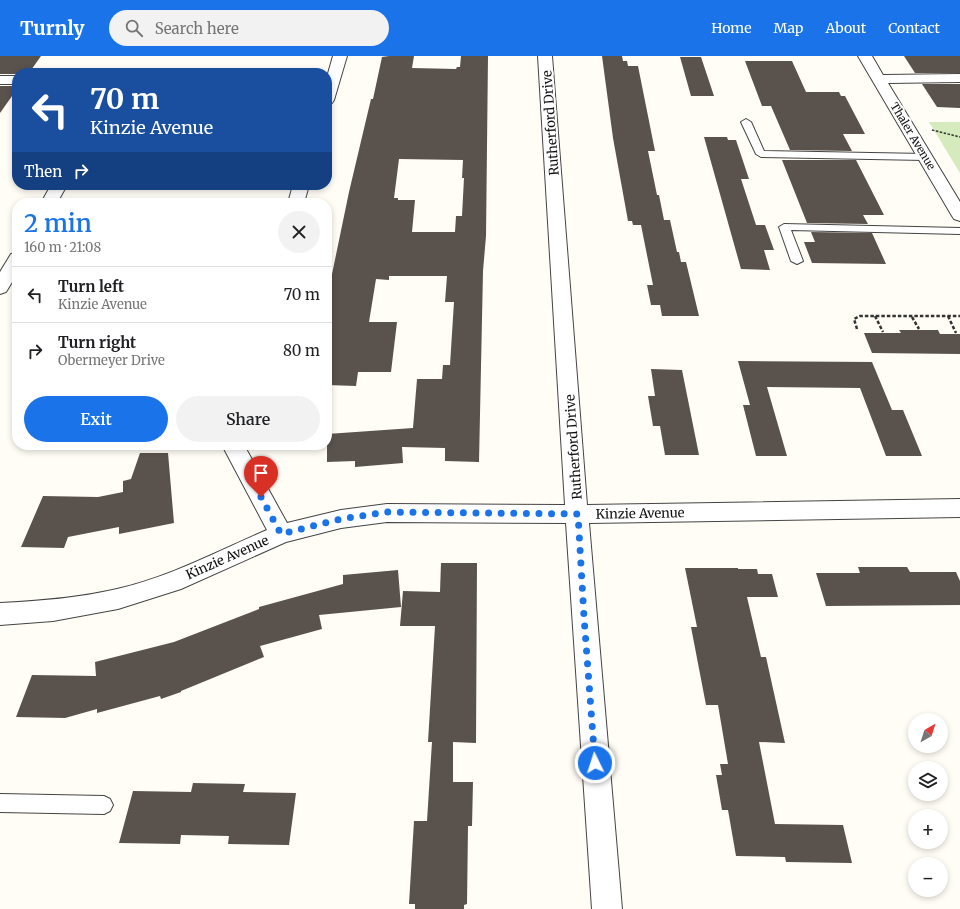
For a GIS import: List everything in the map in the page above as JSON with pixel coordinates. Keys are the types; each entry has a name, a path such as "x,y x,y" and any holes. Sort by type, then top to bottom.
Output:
{"street":[{"path":"332,83 340,56"},
{"name":"Rutherford Drive","path":"545,56 584,617 607,909"},
{"name":"Thaler Avenue","path":"865,56 960,216"},
{"path":"879,79 960,78"},
{"path":"0,80 12,80"},
{"path":"0,288 12,267"},
{"path":"236,450 281,534"},
{"name":"Kinzie Avenue","path":"0,614 53,610 118,599 172,582 281,534 341,519 387,512 578,514 960,508"}],"lane":[{"path":"746,122 761,154 925,157"},
{"path":"797,261 784,228 960,231"},
{"path":"0,804 104,805"}],"path":[{"path":"931,130 960,137"},
{"path":"857,329 854,319 860,316 960,316"},
{"path":"876,316 883,332"},
{"path":"912,316 919,329"},
{"path":"948,316 956,333"}],"green space":[{"path":"929,122 960,122 960,173"}],"building":[{"path":"0,56 41,56 33,68 12,68 12,74 0,74"},
{"path":"414,56 412,68 456,69 457,67 460,67 461,56 488,56 486,236 483,271 479,462 445,461 445,448 402,447 403,463 355,467 355,461 327,462 327,450 332,450 332,434 413,428 417,379 442,379 443,365 450,365 454,302 445,302 447,276 389,276 389,280 376,279 369,322 397,322 391,372 358,372 356,386 332,385 332,274 349,192 371,99 373,99 382,57","holes":["399,159 463,160 462,178 464,178 462,216 456,216 455,232 412,232 415,200 398,200 398,198 394,198"]},
{"path":"602,56 622,56 623,61 627,61 628,66 638,66 655,151 648,151 657,195 659,195 664,220 670,220 677,252 679,252 681,262 686,262 699,316 662,316 660,305 651,305 647,285 653,285 641,225 633,225 632,221 628,221 613,138"},
{"path":"904,56 960,56 960,73 915,73"},
{"path":"680,57 701,57 714,96 691,96"},
{"path":"745,61 792,61 806,92 839,92 841,96 845,96 865,134 843,134 852,151 790,150 771,106 762,106"},
{"path":"922,84 960,84 960,108 937,107"},
{"path":"0,86 12,86 12,96 0,113"},
{"path":"704,137 727,137 728,140 736,140 749,179 741,179 756,225 765,225 774,250 764,250 770,270 741,269"},
{"path":"782,160 856,160 884,215 863,215 868,224 807,223"},
{"path":"811,232 872,233 886,264 812,263 804,242 815,242"},
{"path":"899,330 938,330 940,334 960,334 960,354 872,353 864,333 901,333"},
{"path":"738,361 872,362 892,410 903,410 922,456 886,456 860,388 767,387 787,456 756,456 743,405 750,405"},
{"path":"651,369 682,370 699,455 665,455 660,426 653,426 648,396 655,396"},
{"path":"140,453 168,453 174,523 119,534 119,527 68,537 64,548 21,547 43,496 98,497 123,492 123,481 131,479"},
{"path":"441,563 477,563 476,743 453,742 453,782 473,782 472,826 468,826 467,904 464,905 464,909 415,909 415,904 409,904 414,821 427,821 432,742 428,742 435,626 400,626 403,591 440,592"},
{"path":"858,567 907,567 910,572 956,572 960,581 960,605 826,606 816,573 860,573"},
{"path":"685,568 757,569 758,574 772,574 778,597 747,597 761,657 766,657 785,743 759,742 775,824 843,825 852,863 786,862 785,857 736,856 728,810 722,810 716,775 722,775 720,764 728,764 718,705 706,705 691,627 697,627"},
{"path":"398,570 401,607 319,615 322,629 260,646 264,657 181,692 161,699 160,696 97,713 97,709 65,718 16,717 32,675 96,676 95,662 174,642 259,609 259,607 343,584 343,575"},
{"path":"193,783 245,784 243,792 296,793 289,845 228,844 229,836 181,835 180,844 119,843 133,791 191,792"}],"route":[{"path":"261,497 281,534 341,519 387,512 578,514 595,763"}]}
